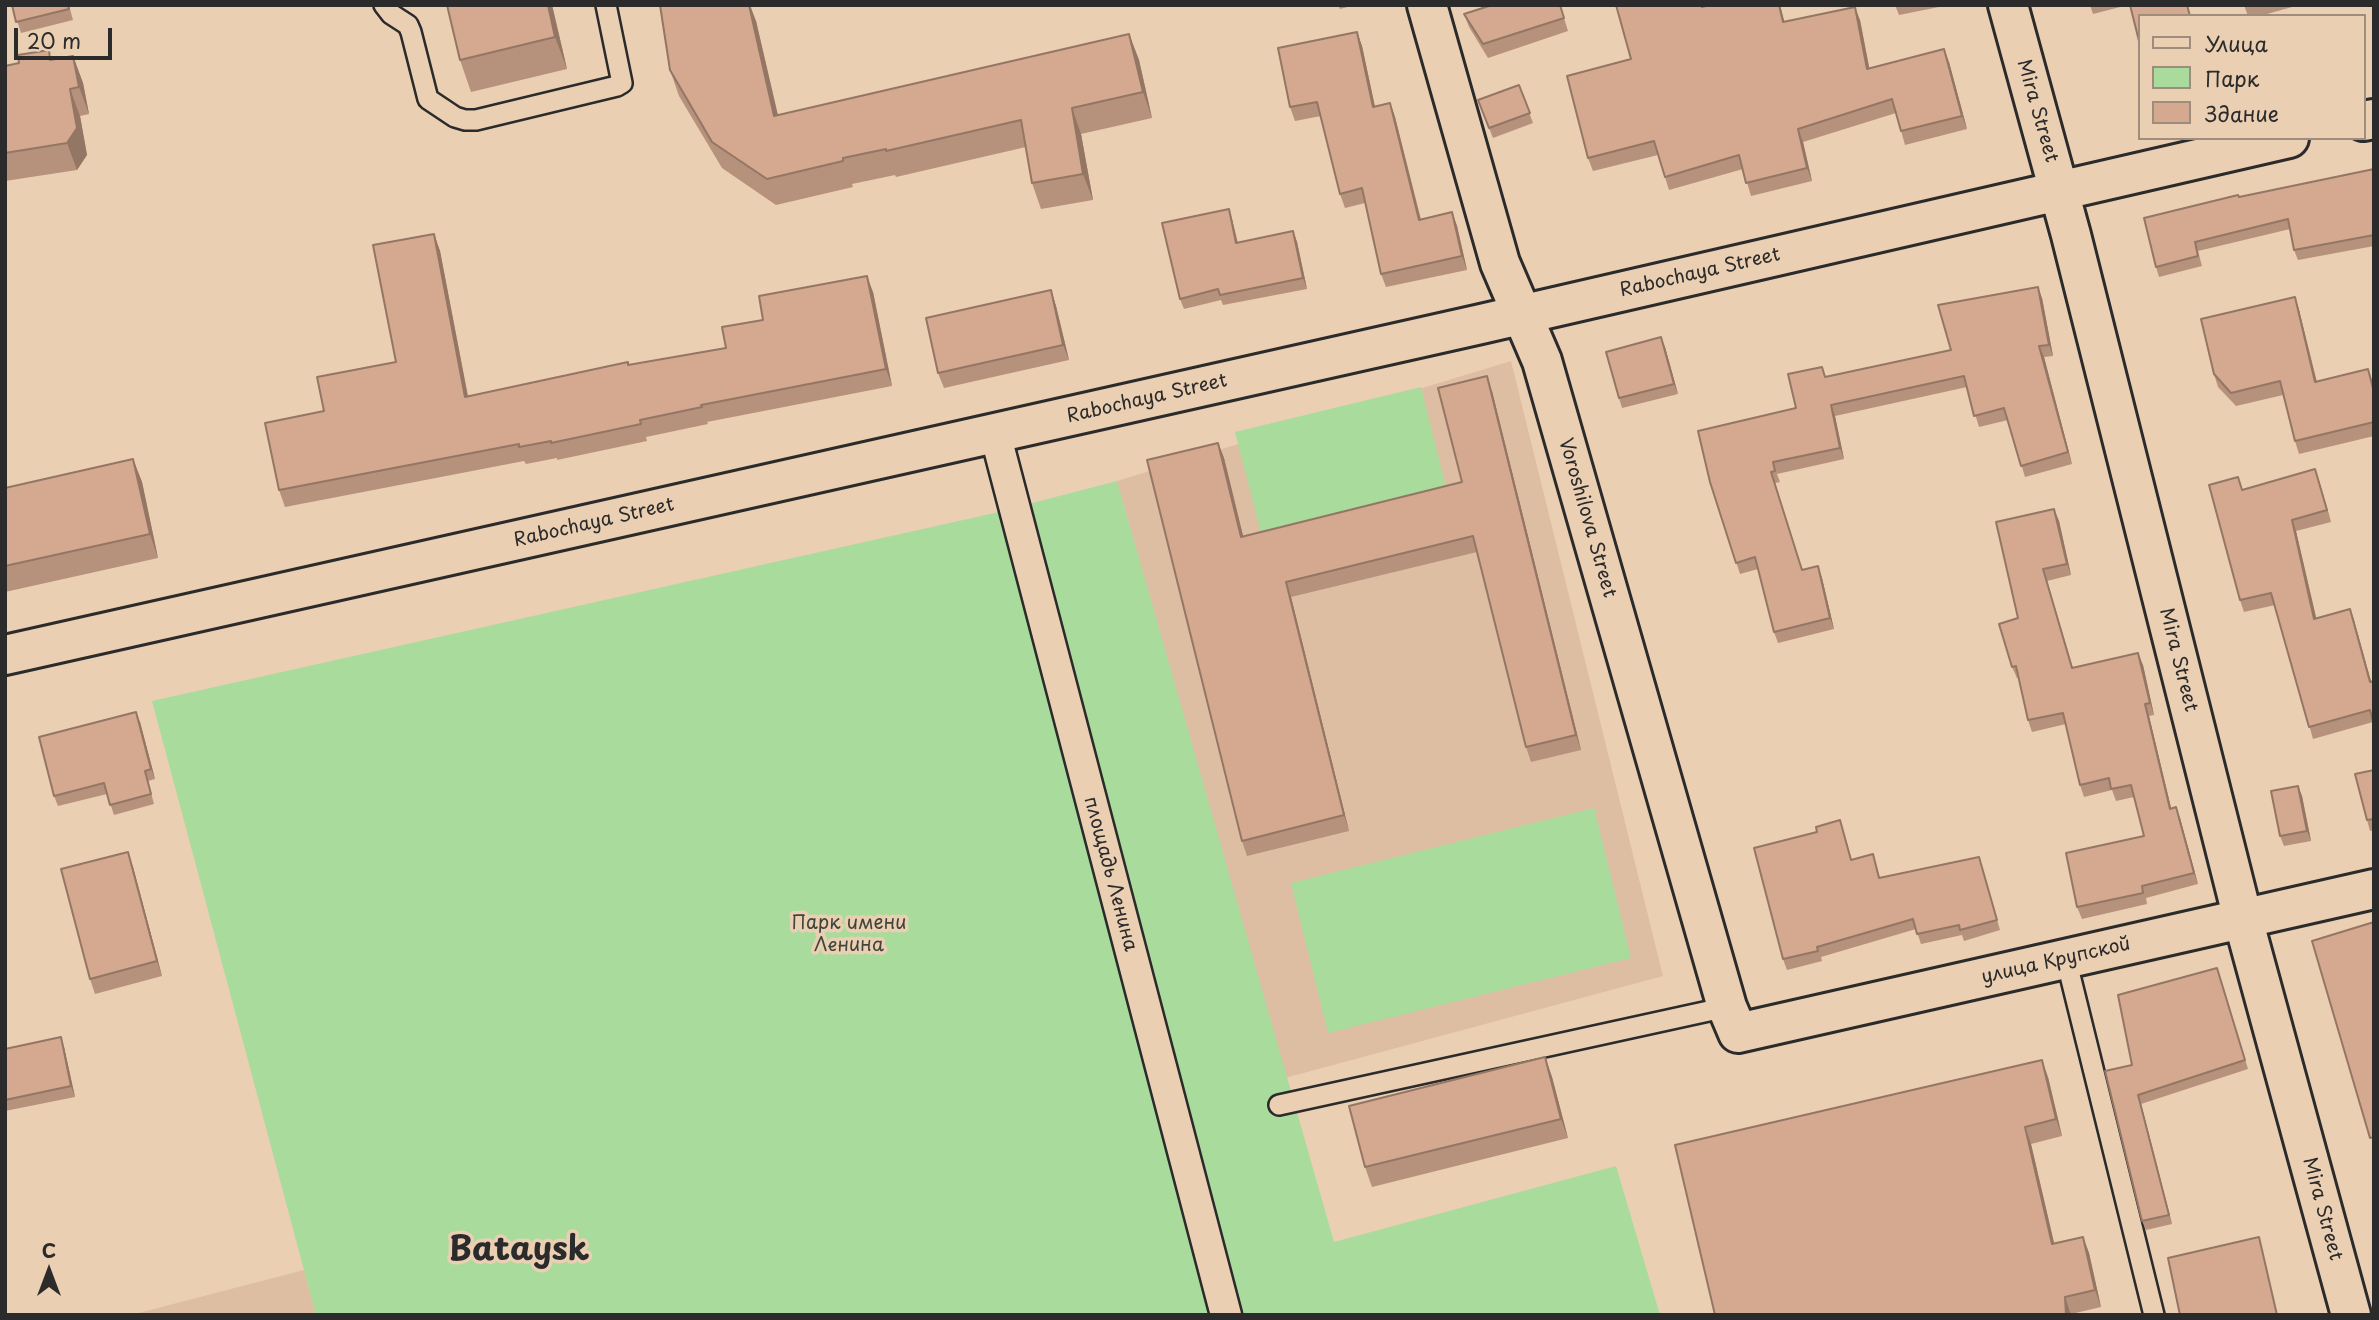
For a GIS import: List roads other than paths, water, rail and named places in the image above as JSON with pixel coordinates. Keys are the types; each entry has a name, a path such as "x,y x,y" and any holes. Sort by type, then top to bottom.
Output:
{"street":[{"name":"Voroshilova Street","path":"1427,5 1500,263 1542,361 1733,1020"},
{"name":"Mira Street","path":"2008,5 2059,191 2243,919 2351,1315"},
{"name":"Rabochaya Street","path":"5,655 1524,314 2280,140"},
{"name":"площадь Ленина","path":"995,433 1226,1315"},
{"name":"улица Крупской","path":"1733,1020 2066,959 2374,889"}],"lane":[{"path":"384,5 391,14 408,25 428,99 455,117 475,120 622,83 606,5"},
{"path":"2066,959 2154,1315"},
{"path":"1279,1105 1733,1020"}],"district":[{"name":"Bataysk","path":"519,1251"}],"park label":[{"name":"Парк имени Ленина","path":"849,935"}]}
